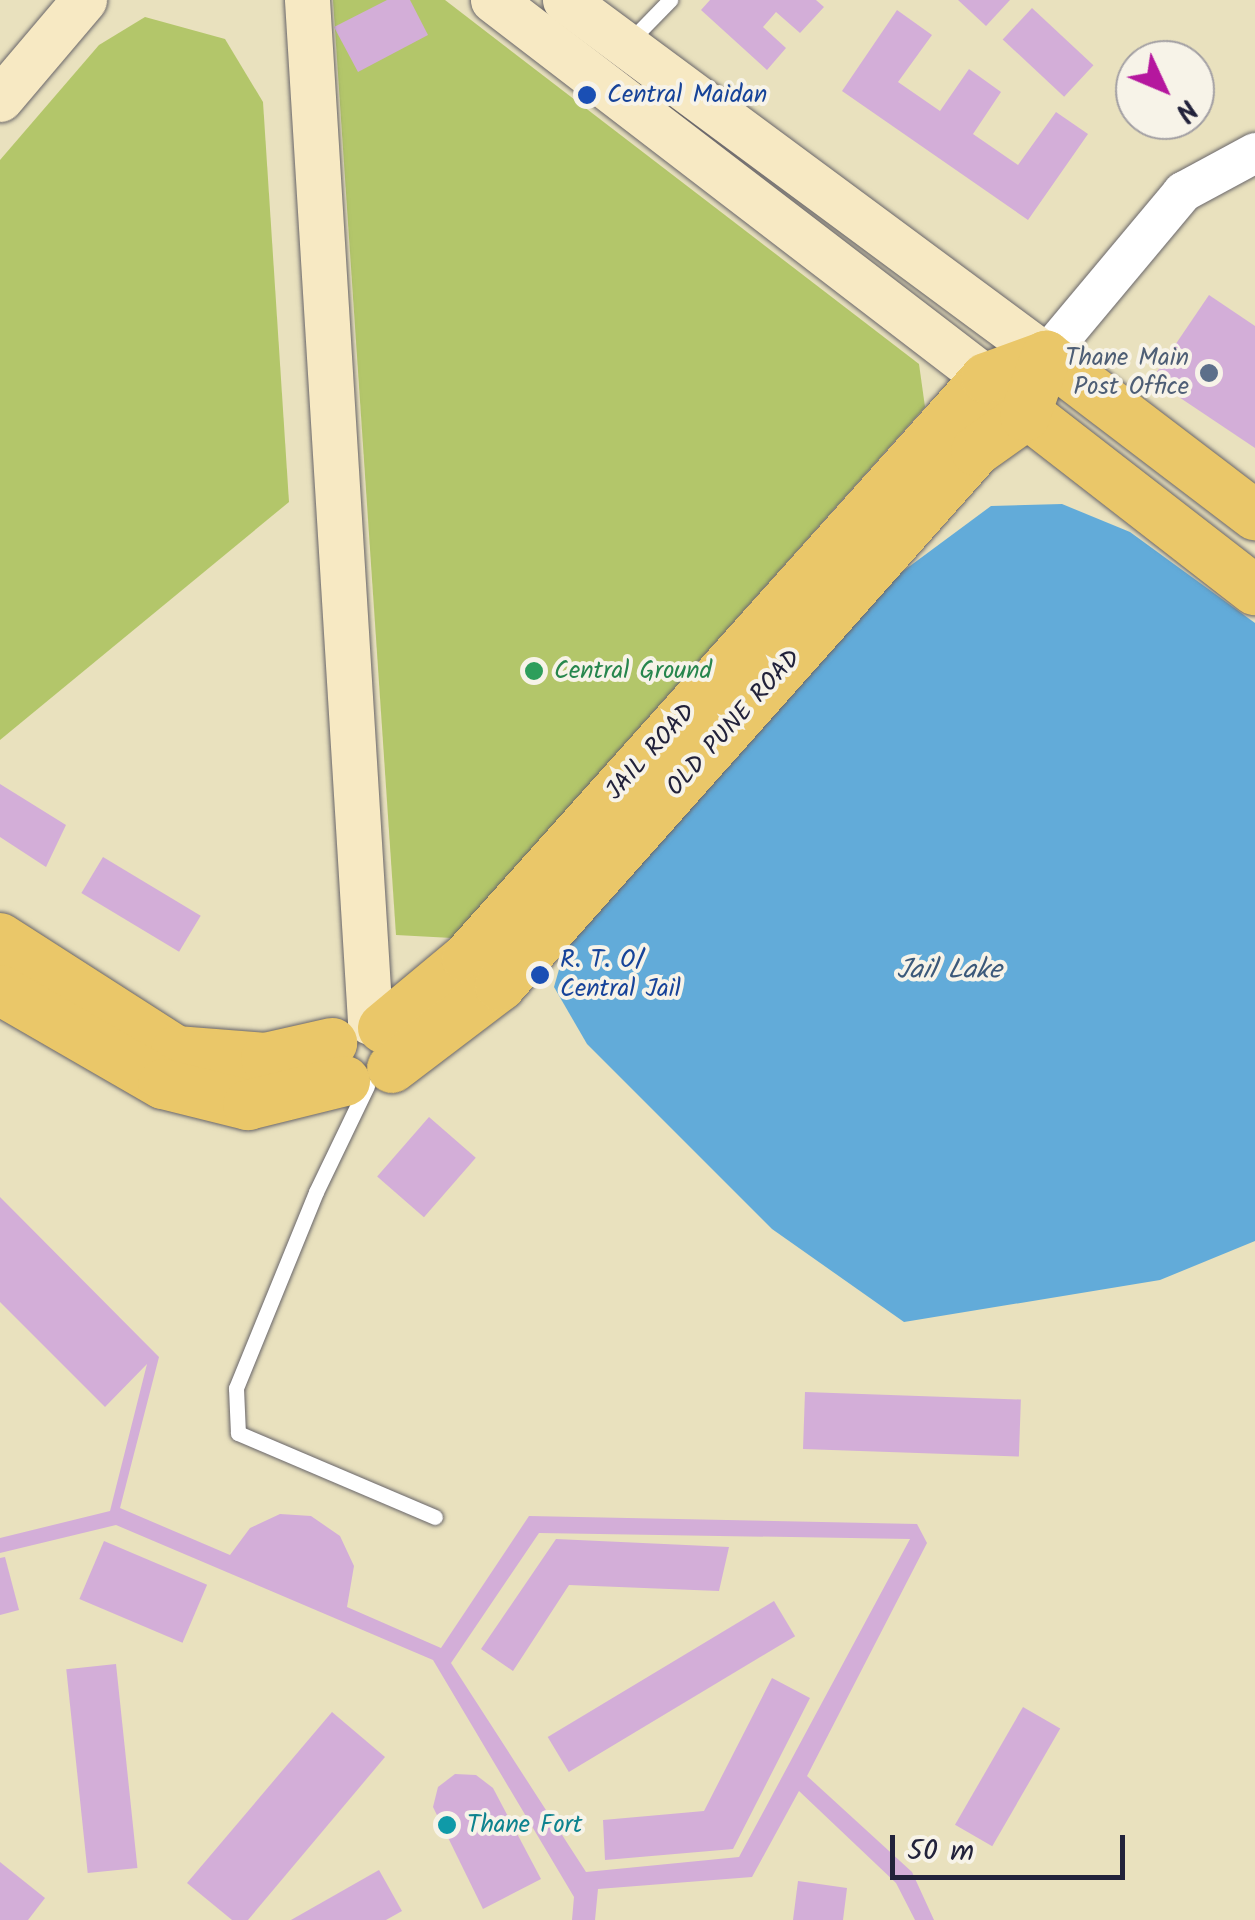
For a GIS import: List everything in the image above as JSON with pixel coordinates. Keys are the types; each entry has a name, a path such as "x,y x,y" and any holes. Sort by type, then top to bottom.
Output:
{"main road":[{"path":"0,99 84,0"},
{"path":"307,0 365,1054"},
{"path":"493,0 986,378 1025,416 1255,590"},
{"path":"565,0 624,48 1046,356 1255,515"},
{"path":"1025,416 1046,356"},
{"name":"JAIL ROAD","path":"0,938 176,1051 266,1058 365,1054 467,958 986,378 1046,356"},
{"name":"OLD PUNE ROAD","path":"0,990 163,1084 248,1105 365,1054 500,986 976,451 1025,416"}],"street":[{"path":"1046,356 1183,192 1255,153"}],"lane":[{"path":"624,48 670,0"},
{"path":"365,1054 316,1192 236,1388 238,1434 435,1517"}],"green space":[{"name":"Central Ground","path":"333,0 445,0 919,364 925,407 452,938 396,935"},
{"path":"145,17 225,39 263,102 289,502 0,740 0,160 99,45"}],"water":[{"name":"Jail Lake","path":"1062,504 1130,532 1255,623 1255,1241 1160,1280 904,1322 772,1229 587,1044 554,987 568,938 887,583 991,506"}],"building":[{"path":"387,0 410,0 428,35 358,72 334,27"},
{"path":"710,0 816,0 824,7 800,33 776,12 763,27 786,48 767,70 701,10"},
{"path":"958,0 1010,0 986,26"},
{"path":"1032,8 1093,65 1064,97 1003,39"},
{"path":"897,10 932,35 898,82 940,111 969,69 1001,92 973,134 1018,165 1056,112 1088,134 1028,220 842,91"},
{"path":"1209,295 1255,326 1255,448 1152,379"},
{"path":"0,784 66,825 46,867 0,837"},
{"path":"103,857 201,916 179,952 81,893"},
{"path":"429,1117 476,1158 424,1217 377,1177"},
{"path":"0,1197 159,1357 120,1508 230,1555 250,1528 280,1514 311,1516 340,1536 354,1566 347,1607 441,1648 529,1516 917,1524 927,1543 807,1776 912,1872 934,1920 915,1920 896,1883 799,1791 752,1877 598,1889 595,1920 572,1920 574,1897 433,1660 116,1525 0,1553 0,1538 110,1511 147,1364 105,1407 0,1302","holes":["539,1533 910,1539 739,1857 586,1872 451,1663"]},
{"path":"805,1392 1021,1400 1019,1457 803,1449"},
{"path":"556,1539 729,1547 719,1591 569,1585 513,1671 481,1649"},
{"path":"104,1541 207,1585 182,1643 79,1599"},
{"path":"5,1557 19,1610 0,1615 0,1558"},
{"path":"774,1601 795,1636 569,1772 548,1737"},
{"path":"116,1664 137,1868 88,1873 66,1669"},
{"path":"772,1678 810,1698 733,1849 605,1860 603,1820 704,1811"},
{"path":"1023,1707 1060,1728 992,1846 955,1825"},
{"path":"332,1712 385,1757 248,1920 232,1920 187,1883"},
{"path":"455,1774 476,1775 493,1788 541,1879 483,1909 433,1807 438,1787"},
{"path":"0,1862 45,1898 28,1920 0,1920"},
{"path":"379,1870 402,1911 386,1920 291,1920"},
{"path":"798,1881 847,1888 843,1920 793,1920"}],"place":[{"name":"Central Maidan","path":"587,95"},
{"name":"Thane Main Post Office","path":"1209,373"},
{"name":"Central Ground","path":"534,671"},
{"name":"R. T. O/ Central Jail","path":"540,975"},
{"name":"Thane Fort","path":"447,1825"}]}
